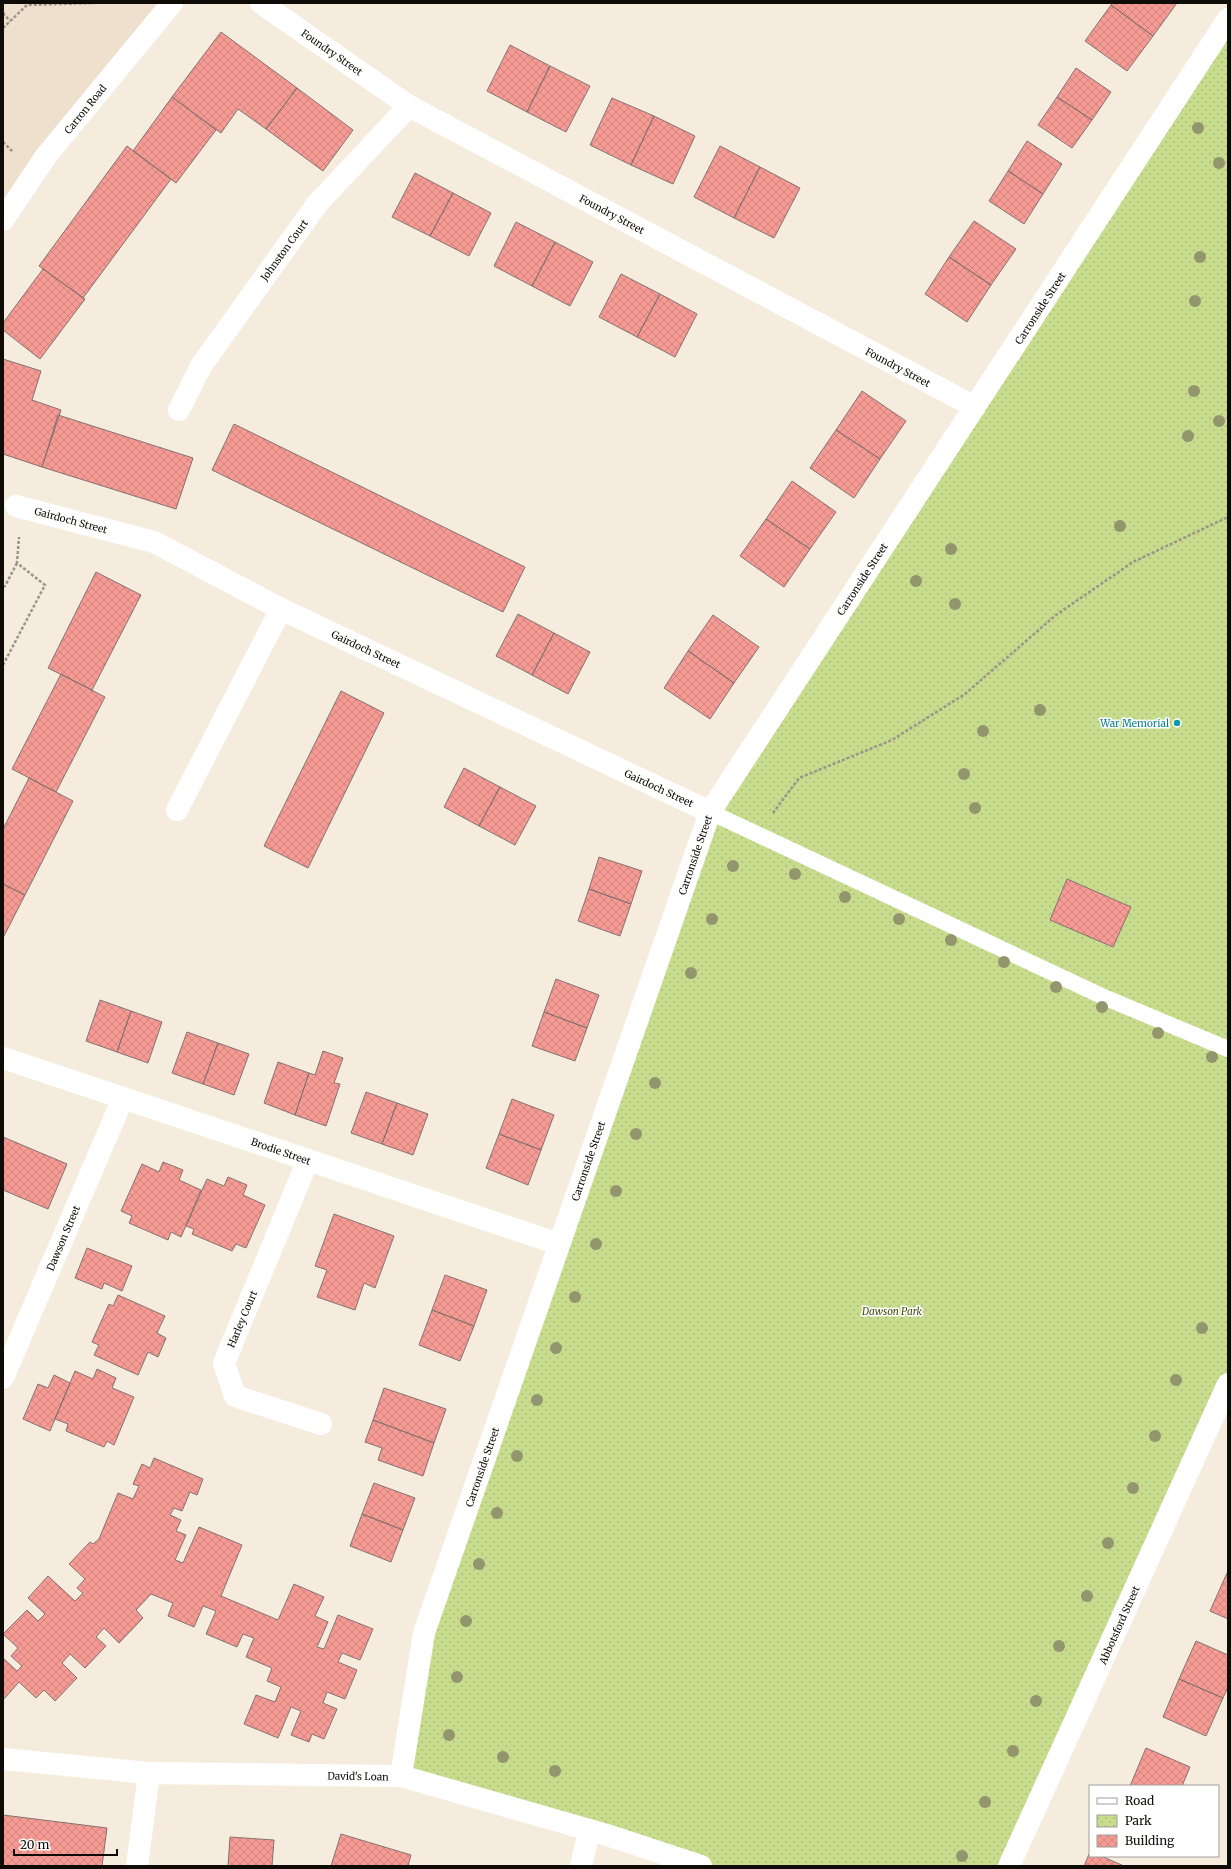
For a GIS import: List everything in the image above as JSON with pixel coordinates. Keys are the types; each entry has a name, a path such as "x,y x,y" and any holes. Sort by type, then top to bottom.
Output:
{"street":[{"name":"Carron Road","path":"3,220 46,156 172,3"},
{"name":"Foundry Street","path":"261,3 409,106 975,407"},
{"name":"Carronside Street","path":"401,1776 424,1633 710,812 1228,18"},
{"name":"Johnston Court","path":"179,410 200,366 317,204 409,106"},
{"name":"Gairdoch Street","path":"16,506 154,542 281,609 710,812"},
{"path":"177,810 281,609"},
{"name":"Brodie Street","path":"3,1058 559,1244"},
{"name":"Dawson Street","path":"3,1378 123,1098"},
{"name":"Harley Court","path":"308,1160 224,1363 235,1396 321,1424"},
{"name":"Abbotsford Street","path":"1009,1866 1228,1384"},
{"name":"David's Loan","path":"3,1759 149,1773 401,1776 589,1831 701,1866"},
{"path":"137,1866 149,1773"},
{"path":"581,1866 589,1831"}],"lane":[{"path":"710,812 1106,998 1228,1049"}],"path":[{"path":"3,28 26,5 95,3"},
{"path":"3,13 10,21"},
{"path":"3,587 6,586 17,563 19,536 9,524 16,506"},
{"path":"763,836 770,818 800,778 892,740 965,694 1056,615 1133,562 1228,517"},
{"path":"3,665 45,585 17,563"}],"shaded area":[{"path":"3,3 172,3 3,220"}],"green space":[{"name":"Dawson Park","path":"1228,19 1228,1384 1009,1866 701,1866 401,1776 424,1633 710,812"}],"building":[{"path":"1113,3 1177,3 1153,36 1111,5"},
{"path":"1111,5 1153,36 1127,71 1085,41"},
{"path":"221,32 297,88 266,129 238,109 221,133 172,97"},
{"path":"510,45 550,66 527,112 487,91"},
{"path":"550,66 590,86 566,132 527,112"},
{"path":"1076,68 1111,92 1092,120 1057,97"},
{"path":"297,88 353,130 323,171 266,129"},
{"path":"172,97 216,130 176,183 133,151"},
{"path":"1057,97 1092,120 1072,148 1038,125"},
{"path":"612,98 654,116 631,165 590,145"},
{"path":"654,116 695,136 673,184 631,165"},
{"path":"1027,141 1062,164 1043,194 1008,171"},
{"path":"127,146 171,179 83,298 39,266"},
{"path":"720,146 760,167 734,218 694,197"},
{"path":"760,167 800,188 774,238 734,218"},
{"path":"1008,171 1043,194 1024,224 989,201"},
{"path":"415,173 453,193 430,236 392,217"},
{"path":"453,193 491,213 469,256 430,236"},
{"path":"974,221 1016,249 991,285 949,257"},
{"path":"516,222 555,242 532,286 494,266"},
{"path":"555,242 593,262 570,306 532,286"},
{"path":"949,257 991,285 967,322 925,294"},
{"path":"43,269 85,299 40,359 3,330 3,323"},
{"path":"621,274 660,294 637,337 599,317"},
{"path":"660,294 697,314 675,357 637,337"},
{"path":"3,359 41,371 32,400 61,410 42,467 3,454"},
{"path":"862,391 906,421 880,459 836,430"},
{"path":"58,415 193,458 176,509 42,467"},
{"path":"234,424 525,567 503,612 212,470"},
{"path":"836,430 880,459 854,498 810,468"},
{"path":"792,481 836,512 810,549 766,519"},
{"path":"766,519 810,549 784,587 740,556"},
{"path":"96,572 141,595 92,690 48,668"},
{"path":"518,614 554,633 532,675 496,656"},
{"path":"713,615 759,647 734,683 688,651"},
{"path":"554,633 590,652 568,694 532,675"},
{"path":"688,651 734,683 710,719 664,688"},
{"path":"61,674 105,697 56,792 12,769"},
{"path":"341,691 384,713 308,868 264,846"},
{"path":"464,768 500,787 479,826 444,807"},
{"path":"29,778 73,801 25,895 3,884 3,829"},
{"path":"500,787 536,806 515,845 479,826"},
{"path":"599,857 642,871 631,904 589,889"},
{"path":"1067,879 1131,907 1113,947 1050,920"},
{"path":"3,884 25,895 3,938"},
{"path":"589,889 631,904 620,936 578,921"},
{"path":"556,979 599,995 587,1028 544,1012"},
{"path":"100,1000 131,1011 117,1052 86,1041"},
{"path":"131,1011 162,1022 148,1063 117,1052"},
{"path":"544,1012 587,1028 575,1061 532,1046"},
{"path":"187,1032 218,1043 203,1084 172,1073"},
{"path":"218,1043 249,1054 234,1095 203,1084"},
{"path":"323,1051 343,1058 334,1083 340,1084 326,1126 295,1115 309,1073 315,1075"},
{"path":"278,1062 309,1073 295,1115 264,1103"},
{"path":"366,1092 397,1103 382,1144 351,1133"},
{"path":"512,1099 554,1115 541,1150 499,1134"},
{"path":"397,1103 428,1114 413,1155 382,1144"},
{"path":"499,1134 541,1150 528,1185 486,1168"},
{"path":"3,1137 67,1164 48,1209 3,1190"},
{"path":"163,1162 183,1170 179,1180 201,1190 181,1237 171,1232 168,1240 129,1223 132,1216 121,1211 142,1164 159,1172"},
{"path":"228,1177 247,1185 243,1195 265,1205 246,1248 236,1244 232,1251 192,1234 194,1229 186,1226 207,1179 224,1186"},
{"path":"334,1214 394,1236 375,1288 364,1283 355,1310 317,1297 327,1270 315,1266"},
{"path":"87,1248 132,1266 122,1291 104,1283 102,1289 75,1278"},
{"path":"445,1275 487,1290 474,1326 432,1310"},
{"path":"118,1295 165,1316 157,1333 166,1338 158,1357 148,1352 138,1375 94,1355 99,1345 92,1342 109,1304 113,1306"},
{"path":"432,1310 474,1326 460,1361 419,1345"},
{"path":"97,1369 116,1378 112,1388 134,1397 114,1445 107,1441 104,1447 66,1431 68,1424 55,1419 75,1371 93,1379"},
{"path":"54,1375 70,1383 50,1431 23,1419 38,1384 48,1388"},
{"path":"384,1388 446,1409 434,1443 373,1420"},
{"path":"373,1420 434,1443 423,1476 378,1460 382,1448 365,1442"},
{"path":"154,1458 203,1479 197,1495 190,1492 182,1511 174,1508 170,1515 181,1520 176,1531 186,1535 175,1560 183,1563 199,1527 242,1545 221,1596 278,1620 294,1584 324,1597 315,1616 328,1622 317,1647 324,1649 338,1615 373,1629 360,1660 342,1653 338,1662 357,1670 345,1699 327,1692 323,1703 337,1709 324,1739 312,1734 309,1742 291,1735 301,1711 291,1707 278,1738 244,1724 256,1695 275,1702 281,1687 267,1681 272,1668 246,1657 254,1638 243,1634 237,1647 206,1634 216,1611 203,1606 194,1627 168,1616 173,1603 151,1594 136,1610 143,1618 119,1643 104,1628 96,1637 106,1646 85,1668 70,1654 62,1663 77,1678 55,1701 44,1690 36,1698 19,1682 3,1700 3,1658 17,1671 22,1666 11,1656 18,1648 3,1634 27,1610 38,1621 45,1614 28,1598 48,1576 75,1601 83,1593 77,1588 85,1579 69,1564 90,1542 93,1544 99,1539 118,1493 133,1499 139,1486 133,1484 142,1464 150,1468"},
{"path":"374,1483 415,1498 403,1530 362,1514"},
{"path":"362,1514 403,1530 391,1562 350,1546"},
{"path":"1228,1573 1228,1619 1210,1611"},
{"path":"1196,1641 1228,1655 1228,1687 1223,1698 1179,1679"},
{"path":"1179,1679 1223,1698 1206,1736 1163,1717"},
{"path":"1146,1748 1190,1767 1182,1785 1130,1785"},
{"path":"3,1815 107,1828 102,1866 3,1866"},
{"path":"341,1834 411,1855 408,1866 331,1866"},
{"path":"230,1837 274,1840 272,1866 228,1866"},
{"path":"1089,1854 1089,1857 1103,1857 1124,1866 1084,1866"}],"place":[{"name":"War Memorial","path":"1177,723"}]}
